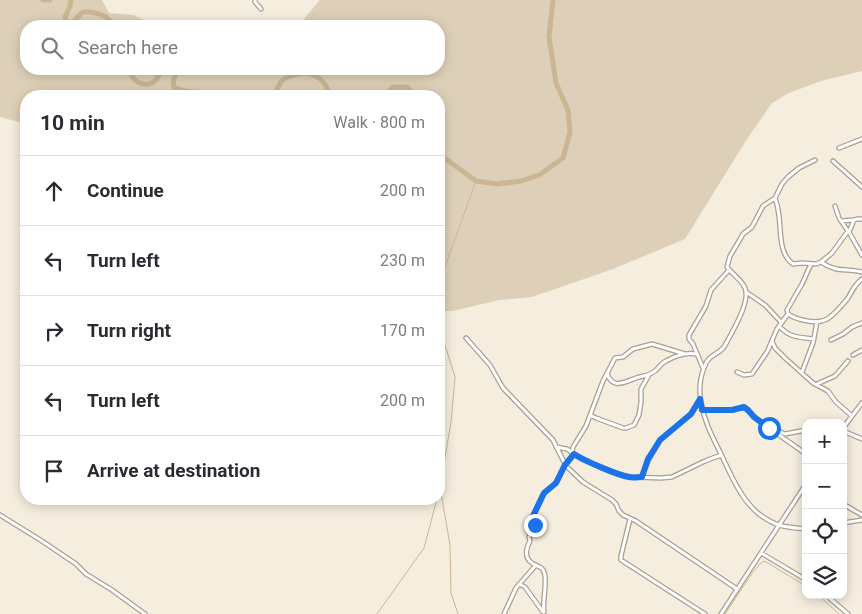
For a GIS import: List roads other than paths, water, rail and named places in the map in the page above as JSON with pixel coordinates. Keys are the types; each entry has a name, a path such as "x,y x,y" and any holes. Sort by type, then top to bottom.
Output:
{"street":[{"path":"255,0 261,9"},
{"path":"839,148 862,138"},
{"path":"781,322 765,305 746,291 727,265 741,237 752,227 763,206 775,198 788,177 799,168 815,160"},
{"path":"833,162 862,187"},
{"path":"775,198 779,212 781,239 786,256 793,264 816,264 821,262 832,253 854,220"},
{"path":"835,206 837,215 862,255"},
{"path":"841,221 862,220"},
{"path":"821,262 836,270 862,272"},
{"path":"737,372 747,375 752,374 766,352 781,322 788,314 787,310 811,264"},
{"path":"704,368 689,338 689,334 706,306 711,290 729,270"},
{"path":"788,314 794,318 817,322 824,320 830,317 847,300 854,286 862,279"},
{"path":"746,291 742,312 728,340 722,349 709,358 704,368 700,399 702,410 706,424 732,478 750,504 758,513 778,526 802,528"},
{"path":"802,372 814,339 817,322"},
{"path":"831,340 862,322"},
{"path":"779,326 790,336 814,339"},
{"path":"466,338 490,365 503,388 553,440 565,464 583,482 612,500 619,511 630,519 641,524 737,589"},
{"path":"772,340 778,352 816,385 829,392 836,402 852,416"},
{"path":"544,613 545,576 542,568 530,562 526,556 530,541 529,537 537,519 533,516 544,493 556,483 565,464 573,453 573,447 582,433 615,358 623,357 633,349 647,344 685,354"},
{"path":"853,355 862,350"},
{"path":"607,373 611,381 621,384 655,371 664,361 685,354 697,354"},
{"path":"816,385 835,376 848,361"},
{"path":"590,415 623,428 632,426 639,415 640,389 649,374"},
{"path":"602,384 611,381"},
{"path":"642,477 648,459 660,440 691,414 700,399"},
{"path":"847,424 862,403"},
{"path":"702,410 732,410 744,407 771,430 802,451"},
{"path":"771,430 785,434 802,431"},
{"path":"847,432 862,439"},
{"path":"556,446 564,448 581,459 630,477 672,477 721,455"},
{"path":"721,614 802,490"},
{"path":"847,506 862,515"},
{"path":"0,515 76,564 86,574 145,614"},
{"path":"630,519 621,556 622,560 705,614"},
{"path":"847,522 862,520"},
{"path":"761,553 802,578"},
{"path":"504,614 513,592 536,565"},
{"path":"519,584 525,588 544,613"},
{"path":"831,599 848,614"}],"waterway":[{"path":"43,0 50,0"},
{"path":"66,20 71,0"},
{"path":"445,158 476,181 497,184 521,181 539,175 563,158 570,132 568,110 556,83 549,37 553,0"},
{"path":"75,20 85,12 99,14 109,20"},
{"path":"132,75 137,82 144,84 154,82 159,75"},
{"path":"176,75 173,82 174,87 179,90"},
{"path":"277,90 283,80 294,75"},
{"path":"314,75 322,81 328,90"},
{"path":"391,90 393,87 407,87 409,90"},
{"path":"445,266 476,181"},
{"path":"445,345 455,377 451,422 445,457"},
{"path":"377,614 424,548 435,505"},
{"path":"443,505 450,545 451,593 458,614"},
{"path":"725,614 753,572 763,561 802,584"},
{"path":"822,599 839,614"}]}
